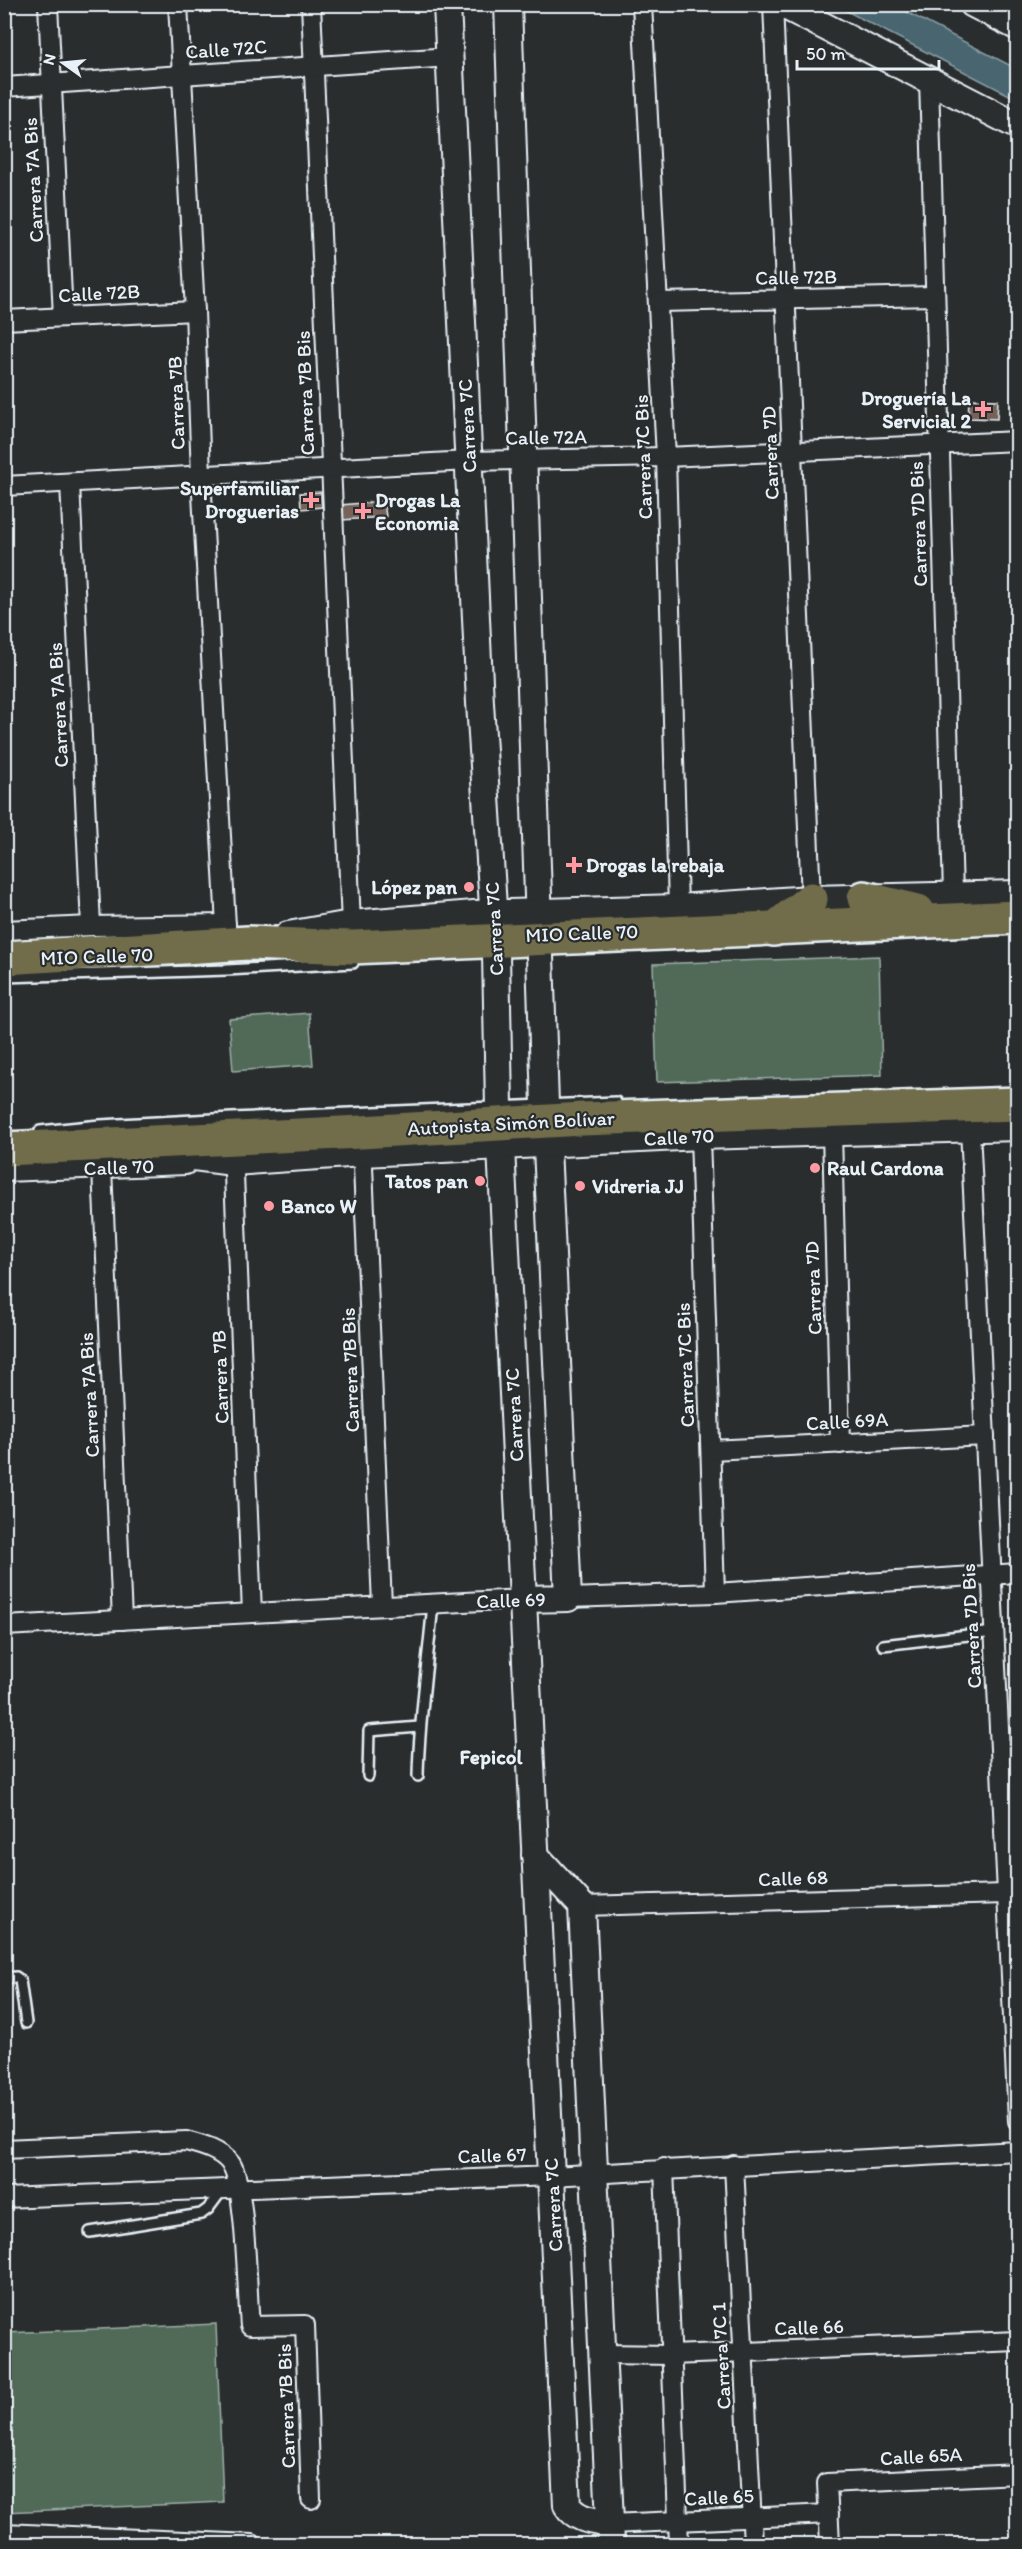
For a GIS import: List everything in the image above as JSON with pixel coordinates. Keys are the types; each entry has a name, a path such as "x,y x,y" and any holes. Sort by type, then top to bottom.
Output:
{"highway":[{"path":"864,898 953,907 1017,917"},
{"path":"774,929 811,899"},
{"path":"4,958 234,937 352,947 495,943 774,929 953,907"},
{"name":"Autopista Simón Bolívar","path":"16,1141 101,1156 362,1143 500,1126 546,1123 1017,1104"},
{"path":"923,1107 970,1129"},
{"path":"832,1132 877,1108"}],"street":[{"name":"Carrera 7A Bis","path":"48,4 63,317"},
{"name":"Carrera 7B","path":"178,4 195,311 201,476 234,937"},
{"name":"Carrera 7B Bis","path":"311,4 351,924"},
{"name":"Carrera 7C","path":"447,4 480,703 495,943 500,1126 567,2505 572,2513 611,2534"},
{"path":"508,4 546,1123 568,1598"},
{"name":"Carrera 7C Bis","path":"642,4 666,457 678,908"},
{"name":"Carrera 7D","path":"773,4 811,899"},
{"path":"781,4 1013,123"},
{"path":"973,4 1017,27"},
{"name":"Calle 72C","path":"4,87 450,57"},
{"name":"Carrera 7D Bis","path":"929,80 953,907"},
{"name":"Calle 72B","path":"659,302 934,296"},
{"name":"Calle 72B","path":"4,320 195,311"},
{"name":"Calle 72A","path":"4,486 469,461 666,457 1017,441"},
{"name":"Carrera 7A Bis","path":"70,483 91,926"},
{"path":"953,907 1017,894"},
{"path":"540,941 678,908 811,899 864,898"},
{"path":"4,930 91,926 234,937 351,924 495,943"},
{"name":"Calle 70","path":"546,1123 700,1136 1017,1127"},
{"name":"Carrera 7D Bis","path":"970,1129 1017,2121"},
{"name":"Carrera 7D","path":"832,1132 840,1444"},
{"name":"Carrera 7C Bis","path":"700,1136 715,1593"},
{"name":"Carrera 7B Bis","path":"362,1143 382,1605"},
{"name":"Carrera 7B","path":"233,1151 252,1613"},
{"name":"Carrera 7A Bis","path":"101,1156 122,1620"},
{"name":"Calle 70","path":"4,1172 101,1156"},
{"name":"Calle 69A","path":"711,1450 985,1436"},
{"name":"Calle 69","path":"4,1626 382,1605 715,1593 1017,1573"},
{"path":"535,1855 582,1906 611,2534"},
{"name":"Calle 68","path":"582,1906 1006,1894"},
{"path":"4,2149 186,2141 210,2148 231,2163 231,2189"},
{"name":"Calle 67","path":"4,2198 551,2176 664,2168 1017,2151"},
{"name":"Carrera 7C 1","path":"734,2165 753,2544"},
{"path":"664,2168 679,2544"},
{"name":"Carrera 7B Bis","path":"231,2189 250,2326 305,2325 311,2499"},
{"name":"Calle 66","path":"603,2354 671,2355 1017,2341"},
{"name":"Calle 65A","path":"829,2514 827,2483 1017,2474"},
{"path":"829,2514 830,2544"},
{"name":"Calle 65","path":"611,2534 678,2521 829,2514"},
{"path":"4,2533 252,2544"}],"lane":[{"name":"MIO Calle 70","path":"4,977 227,970 363,962"},
{"path":"546,1123 629,1102"},
{"path":"16,1141 100,1125 500,1126"},
{"path":"418,1776 419,1727 424,1702 433,1603"},
{"path":"883,1645 994,1632"},
{"path":"368,1776 369,1731 419,1727"},
{"path":"4,1978 16,1977 20,1980 26,2023"},
{"path":"90,2232 201,2214 231,2189"}],"green space":[{"path":"879,956 882,1075 657,1082 653,964"},
{"path":"309,1013 313,1065 233,1071 229,1019"},
{"path":"216,2324 223,2502 5,2512 5,2333"}],"water":[{"path":"835,5 893,5 1017,69 1017,99"}],"building":[{"name":"Droguería La Servicial 2","path":"969,399 998,400 997,419 968,418"},
{"name":"Superfamiliar Droguerias","path":"321,492 322,507 301,509 300,493"},
{"name":"Drogas La Economia","path":"384,501 386,517 342,520 341,505"}],"place":[{"name":"Droguería La Servicial 2","path":"983,409"},
{"name":"Superfamiliar Droguerias","path":"311,500"},
{"name":"Drogas La Economia","path":"363,511"},
{"name":"Drogas la rebaja","path":"574,865"},
{"name":"López pan","path":"469,887"},
{"name":"Raul Cardona","path":"815,1168"},
{"name":"Tatos pan","path":"480,1181"},
{"name":"Vidreria JJ","path":"580,1186"},
{"name":"Banco W","path":"269,1206"}],"district":[{"name":"Fepicol","path":"491,1756"}]}
